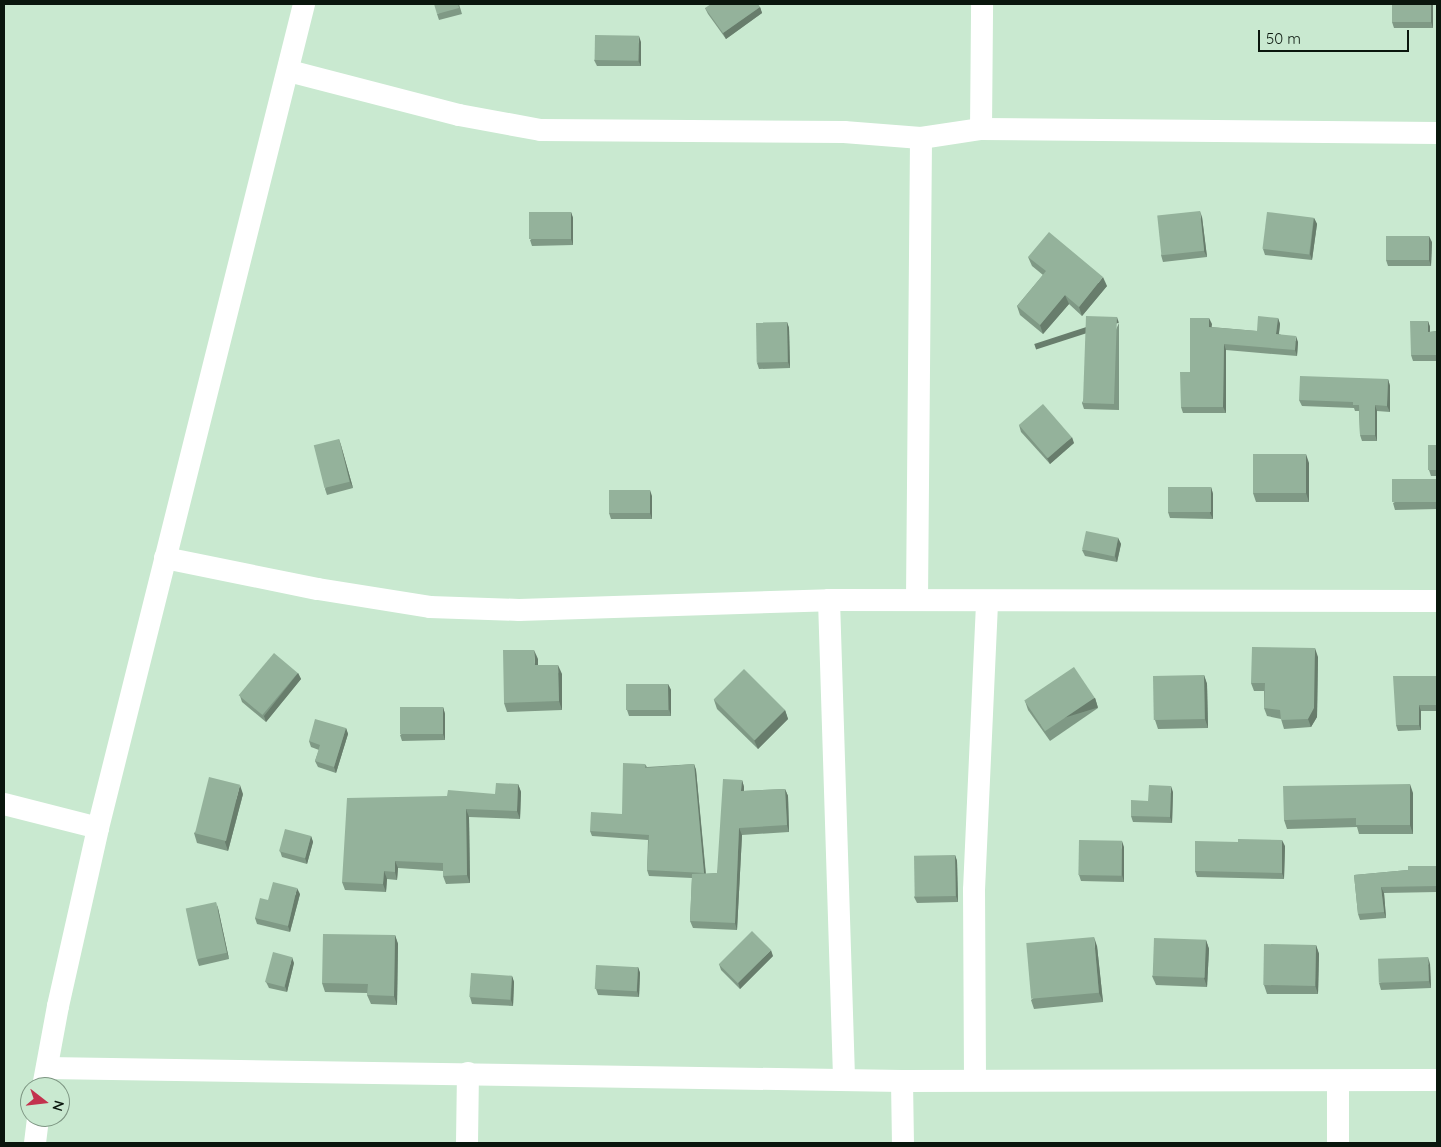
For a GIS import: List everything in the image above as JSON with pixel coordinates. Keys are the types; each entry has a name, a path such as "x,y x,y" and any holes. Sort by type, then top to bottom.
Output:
{"street":[{"path":"304,4 98,828 45,1077 468,1073 902,1081 975,1079 1437,1080"},
{"path":"980,129 982,4"},
{"path":"289,70 459,115 541,130 844,132 921,138 980,129 1437,133"},
{"path":"917,599 921,138"},
{"path":"165,558 318,589 430,607 519,610 917,599 987,602 1437,600"},
{"path":"829,600 844,1079"},
{"path":"975,1079 974,890 987,602"},
{"path":"4,804 98,828"},
{"path":"468,1073 468,1143"},
{"path":"1338,1080 1338,1143"},
{"path":"902,1081 902,1143"},
{"path":"35,1143 37,1127"}],"building":[{"path":"434,4 458,4 459,8 437,14"},
{"path":"711,4 758,4 760,7 723,33 705,8"},
{"path":"1392,4 1431,4 1431,22 1392,22"},
{"path":"595,35 639,36 639,61 595,60"},
{"path":"1200,211 1204,251 1161,255 1157,215"},
{"path":"529,212 571,212 571,239 529,239"},
{"path":"1267,212 1314,218 1309,254 1262,249"},
{"path":"1049,232 1103,277 1079,307 1065,295 1040,325 1017,306 1046,271 1028,257"},
{"path":"1386,236 1429,236 1429,260 1386,260"},
{"path":"1086,316 1117,317 1114,404 1083,403"},
{"path":"1258,316 1278,318 1276,334 1296,336 1295,350 1224,344 1223,407 1181,407 1180,372 1190,372 1190,318 1209,318 1209,327 1257,331"},
{"path":"1410,321 1428,321 1428,332 1437,331 1437,355 1411,355"},
{"path":"787,322 788,362 757,363 756,323"},
{"path":"1300,376 1388,379 1387,406 1375,405 1375,435 1360,435 1359,405 1353,405 1353,402 1299,400"},
{"path":"1043,404 1072,437 1048,458 1019,425"},
{"path":"339,439 350,482 324,488 314,445"},
{"path":"1428,445 1437,445 1437,470 1428,470"},
{"path":"1253,454 1306,454 1306,493 1253,493"},
{"path":"1392,479 1437,479 1437,502 1392,502"},
{"path":"1168,487 1211,487 1211,512 1168,512"},
{"path":"609,490 650,490 650,513 609,513"},
{"path":"1086,531 1118,538 1114,556 1082,550"},
{"path":"1252,647 1315,648 1314,708 1308,719 1281,720 1280,710 1264,708 1265,683 1251,683"},
{"path":"503,650 534,650 535,665 558,665 559,701 504,703"},
{"path":"274,653 298,673 262,715 239,695"},
{"path":"1074,667 1095,698 1045,731 1024,701"},
{"path":"744,669 785,710 755,740 714,699"},
{"path":"1204,675 1205,719 1154,720 1153,676"},
{"path":"1393,676 1437,676 1437,705 1419,705 1419,725 1396,725"},
{"path":"626,684 668,684 668,710 626,710"},
{"path":"400,707 443,707 443,734 400,734"},
{"path":"315,719 346,728 334,767 315,761 320,745 309,741"},
{"path":"623,763 645,764 645,768 694,764 704,873 647,870 649,835 590,831 591,812 622,814"},
{"path":"209,777 240,785 226,841 195,833"},
{"path":"723,779 742,780 741,791 785,789 787,825 739,828 735,923 690,921 692,874 717,873"},
{"path":"496,783 518,784 517,811 466,809 467,875 443,876 443,863 395,861 395,872 384,871 383,884 342,882 347,798 447,796 448,790 495,794"},
{"path":"1410,784 1410,825 1356,825 1356,818 1284,820 1283,786"},
{"path":"1149,785 1171,786 1170,817 1131,816 1131,800 1148,801"},
{"path":"285,829 311,836 305,858 279,851"},
{"path":"1238,839 1282,840 1282,873 1195,871 1195,841 1238,842"},
{"path":"1079,840 1122,841 1121,876 1078,875"},
{"path":"955,855 956,896 915,897 914,856"},
{"path":"1408,866 1437,866 1437,886 1381,887 1384,912 1358,914 1354,875 1408,870"},
{"path":"273,882 297,888 288,926 255,918 260,898 268,900"},
{"path":"216,902 227,953 196,959 186,908"},
{"path":"752,931 771,950 738,983 719,964"},
{"path":"323,934 395,935 394,996 367,995 368,984 322,983"},
{"path":"1094,937 1099,993 1031,999 1026,943"},
{"path":"1154,938 1206,940 1205,978 1153,976"},
{"path":"1264,944 1316,945 1315,986 1263,985"},
{"path":"273,952 292,957 284,987 265,982"},
{"path":"1428,957 1429,981 1379,983 1378,959"},
{"path":"596,965 638,967 637,991 595,989"},
{"path":"471,973 512,976 510,1000 469,997"}]}
